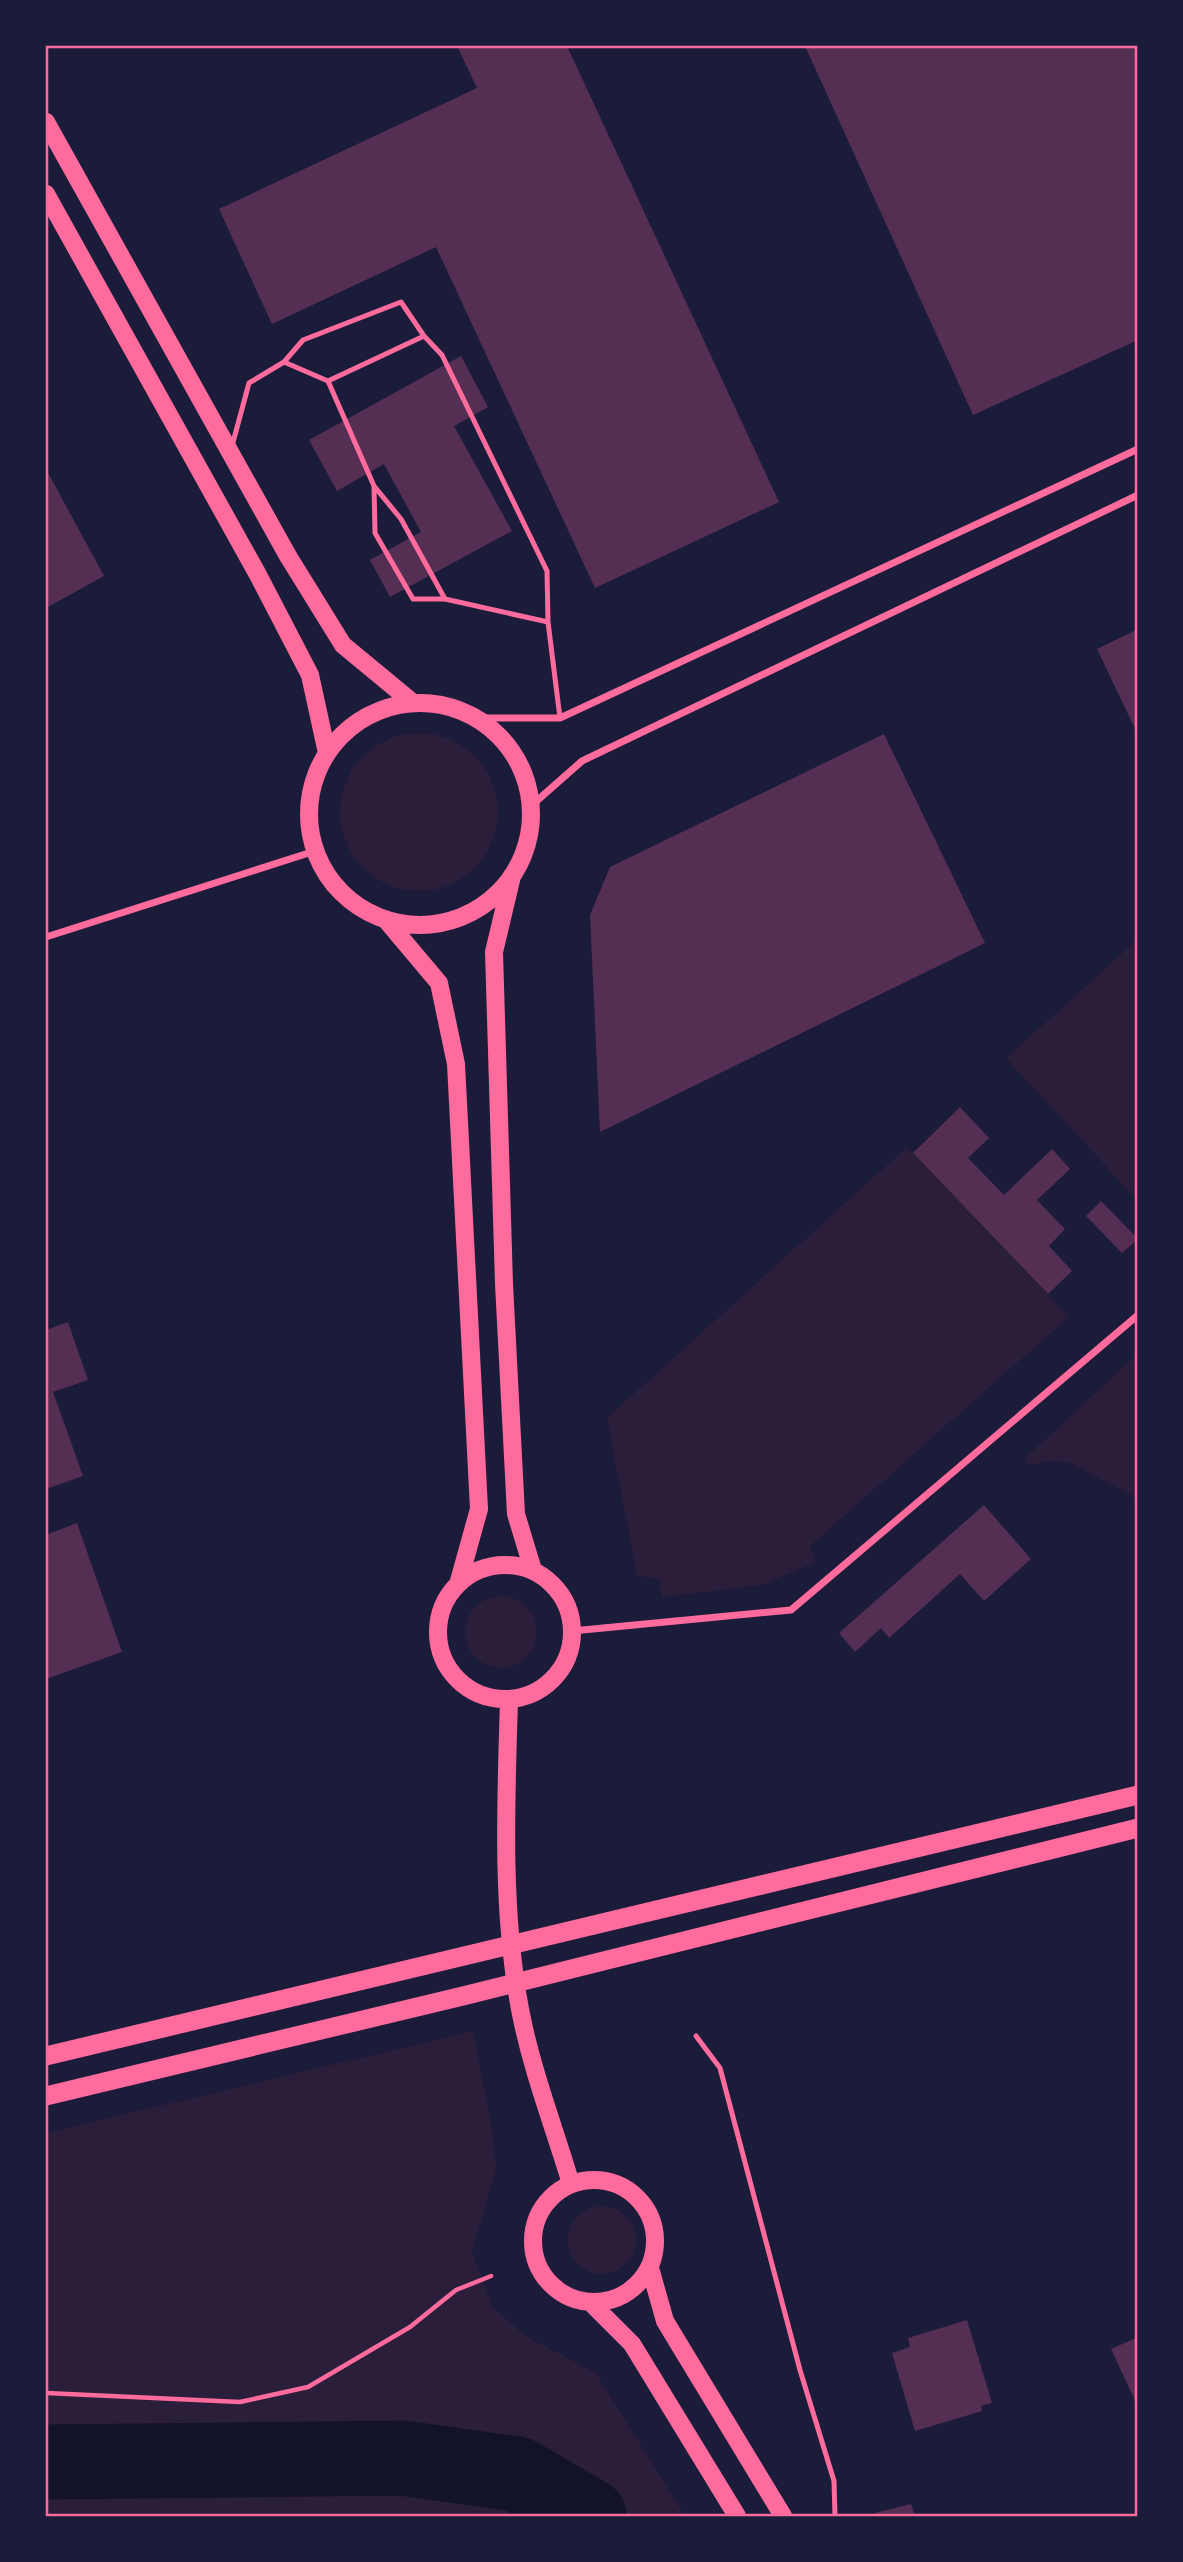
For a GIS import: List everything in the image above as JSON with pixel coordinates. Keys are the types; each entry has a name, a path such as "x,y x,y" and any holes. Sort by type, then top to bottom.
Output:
{"highway":[{"path":"46,2056 1138,1795"},
{"path":"46,2096 558,1973 1138,1828"}],"main road":[{"path":"46,122 288,556 343,645 412,702"},
{"path":"46,194 257,573 310,675 327,753"},
{"path":"512,876 487,903 453,921 420,925 386,920 356,905 332,881 315,851 309,817 314,783 327,753 350,728 379,710 412,702 446,705 478,718 504,740 522,768 532,805 528,842 512,876 494,952 503,1256 516,1514 533,1570"},
{"path":"386,920 439,983 456,1065 479,1509 459,1581"},
{"path":"495,1564 515,1564 533,1570 549,1580 561,1595 569,1612 572,1631 570,1651 560,1670 547,1685 530,1695 509,1699 489,1698 469,1690 453,1676 442,1658 437,1638 438,1617 446,1597 459,1581 475,1570 495,1564"},
{"path":"509,1699 507,1894 513,1960 526,2033 572,2184"},
{"path":"589,2180 608,2181 625,2188 639,2199 655,2232 655,2250 650,2268 639,2283 625,2294 608,2301 590,2302 572,2298 556,2289 544,2276 536,2259 533,2241 536,2223 544,2206 556,2193 572,2184 589,2180"},
{"path":"650,2268 664,2321 783,2516"},
{"path":"590,2302 632,2344 737,2516"}],"street":[{"path":"478,718 560,718 1138,449"},
{"path":"532,805 582,761 1138,495"},
{"path":"46,937 315,851"},
{"path":"572,1631 790,1610 1138,1315"}],"lane":[{"path":"230,453 249,383 284,362 303,340 401,302 424,336 442,355 547,571 548,622 560,718"},
{"path":"328,381 424,336"},
{"path":"284,362 328,381 374,486 401,519 445,599"},
{"path":"374,486 375,533 413,599 445,599 548,622"},
{"path":"696,2036 720,2068 800,2370 834,2481 835,2516"}],"path":[{"path":"46,2393 240,2402 308,2387 411,2327 456,2290 491,2276"}],"shaded area":[{"path":"419,733 449,739 475,756 492,782 498,812 492,842 475,868 449,885 419,891 389,885 363,868 346,842 340,812 346,782 363,756 389,739"},
{"path":"1137,940 1137,1200 1006,1058"},
{"path":"907,1147 1069,1317 810,1546 816,1562 763,1585 662,1597 659,1579 637,1576 607,1418"},
{"path":"1137,1354 1137,1498 1068,1462 1045,1461 1030,1465 1024,1459"},
{"path":"501,1596 521,1602 531,1612 537,1632 531,1652 521,1662 501,1668 481,1662 471,1652 465,1632 471,1612 481,1602"},
{"path":"473,2031 493,2133 496,2170 472,2252 493,2307 524,2335 596,2373 685,2516 46,2516 46,2133"},
{"path":"595,2206 609,2206 621,2211 631,2221 636,2240 631,2259 621,2269 609,2274 595,2274 583,2269 573,2259 568,2247 568,2233 573,2221 583,2211"}],"building":[{"path":"457,46 567,46 779,502 595,588 436,247 272,324 219,209 477,88"},
{"path":"805,46 1138,46 1138,340 973,415"},
{"path":"461,356 488,407 454,426 512,531 390,597 370,560 421,532 384,464 337,491 309,440"},
{"path":"46,469 104,576 46,608"},
{"path":"1138,629 1138,735 1097,649"},
{"path":"884,734 985,943 600,1132 590,915 610,867"},
{"path":"960,1107 989,1138 968,1158 1004,1195 1052,1149 1070,1169 1037,1200 1065,1229 1049,1246 1072,1271 1048,1294 913,1153"},
{"path":"1101,1201 1138,1239 1122,1253 1086,1216"},
{"path":"68,1322 88,1380 53,1392 83,1476 46,1489 46,1330"},
{"path":"984,1505 1031,1559 984,1601 960,1574 889,1638 881,1628 855,1652 839,1633"},
{"path":"77,1523 122,1652 46,1679 46,1535"},
{"path":"967,2320 992,2403 981,2406 982,2411 915,2431 892,2353 910,2347 908,2338"},
{"path":"1138,2337 1138,2407 1111,2349"},
{"path":"911,2504 915,2516 876,2516 875,2513"}],"waterway":[{"path":"46,2462 402,2458 517,2474 589,2516"}]}
